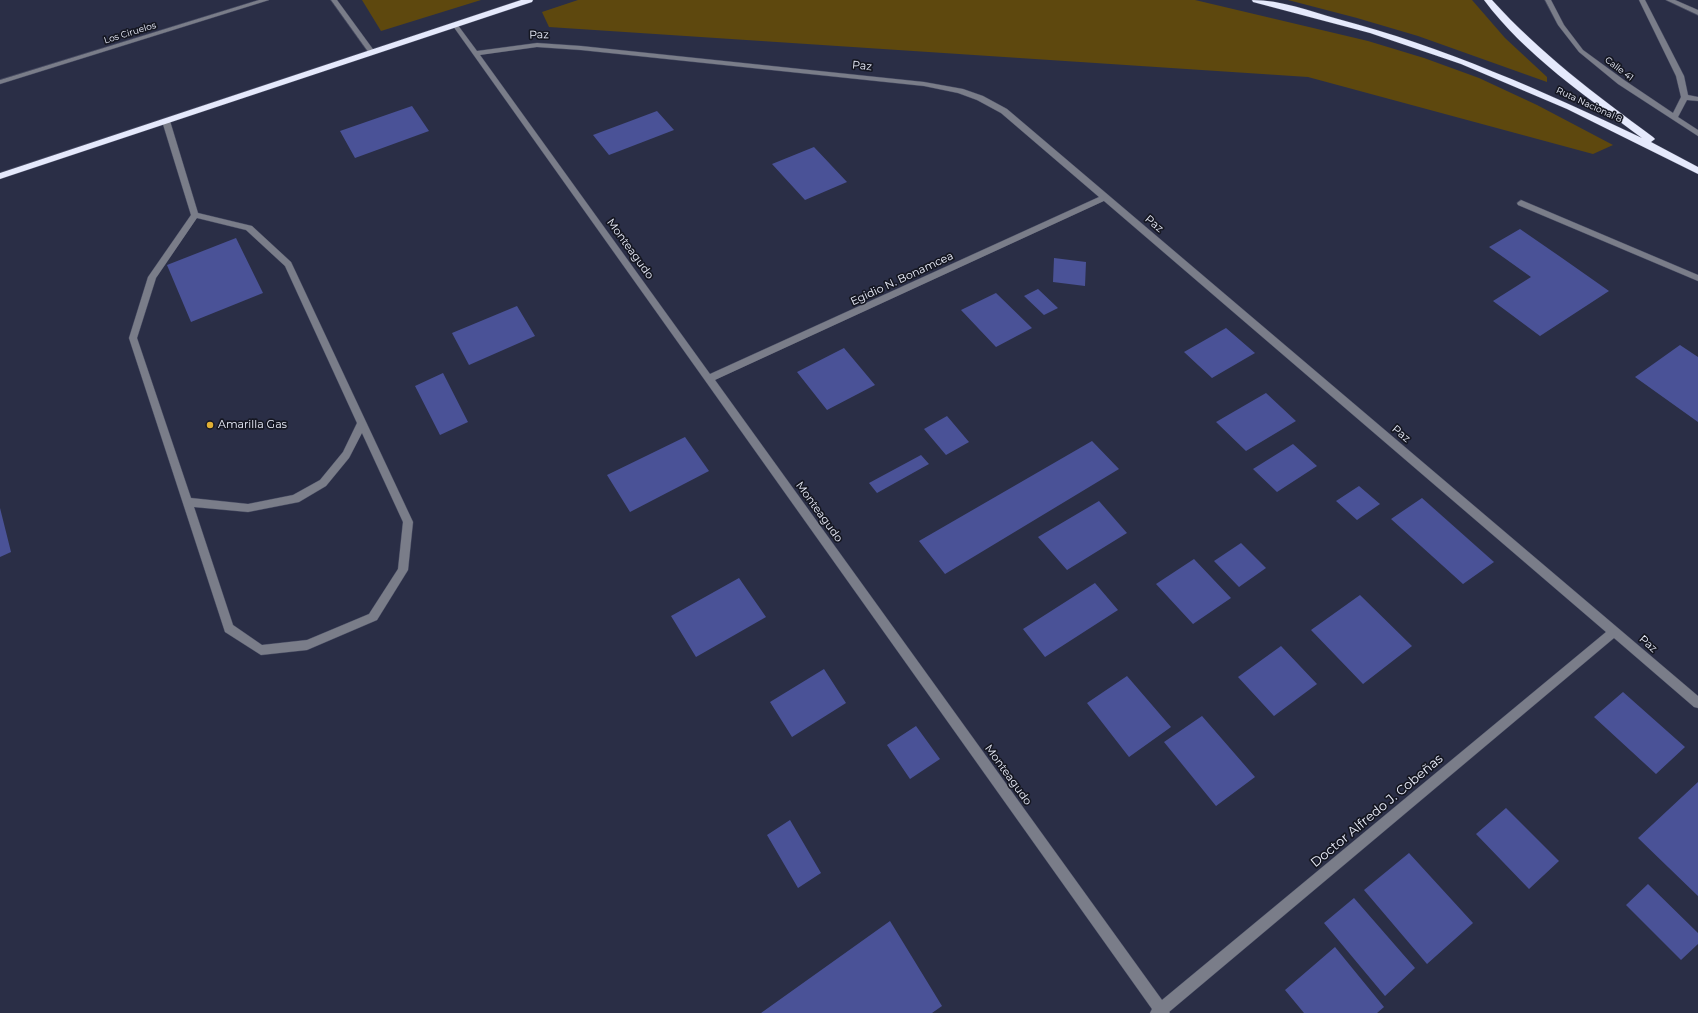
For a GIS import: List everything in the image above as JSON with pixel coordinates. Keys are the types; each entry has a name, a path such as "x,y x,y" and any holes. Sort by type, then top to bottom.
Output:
{"highway":[{"path":"0,176 529,0"},
{"name":"Ruta Nacional 8","path":"1256,0 1362,28 1441,53 1517,82 1677,158"},
{"name":"Ruta Nacional 8","path":"1488,0 1505,20 1542,57 1580,88 1677,158"},
{"path":"1677,158 1698,171"}],"street":[{"name":"Los Ciruelos","path":"0,82 266,0"},
{"path":"334,0 371,52"},
{"name":"Calle 41","path":"1548,0 1561,25 1581,51 1621,82 1698,134"},
{"path":"1642,0 1680,76 1685,97 1674,118"},
{"path":"1669,0 1698,13"},
{"name":"Monteagudo","path":"455,25 1160,1012"},
{"name":"Paz","path":"474,52 537,45 581,48 924,84 960,91 980,98 1004,112 1698,703"},
{"path":"1685,97 1698,99"},
{"path":"166,120 194,215"},
{"name":"Egidio N. Bonamcea","path":"709,379 1104,198"},
{"path":"1521,203 1698,278"},
{"path":"194,215 249,228 288,264 408,522 403,570 374,617 307,645 261,650 229,628 133,338 152,277 194,215"},
{"path":"187,502 248,508 295,499 323,483 346,455 362,422"},
{"name":"Doctor Alfredo J. Cobeñas","path":"1160,1012 1615,632"}],"shaded area":[{"path":"362,0 481,0 381,31"},
{"path":"578,0 1195,0 1368,41 1424,58 1479,78 1537,105 1613,145 1593,154 1308,77 549,27 542,12"},
{"path":"1288,0 1472,0 1505,38 1547,77 1547,82 1418,36"}],"building":[{"path":"412,106 429,131 355,158 340,131"},
{"path":"657,111 674,130 609,155 593,135"},
{"path":"814,147 847,182 805,200 772,164"},
{"path":"1520,229 1609,291 1540,336 1493,301 1531,277 1489,247"},
{"path":"236,238 263,293 191,322 167,265"},
{"path":"1054,258 1086,262 1085,286 1053,282"},
{"path":"1038,289 1058,308 1044,315 1024,296"},
{"path":"996,293 1032,328 996,347 961,310"},
{"path":"517,306 535,336 469,365 452,333"},
{"path":"1226,328 1255,353 1212,378 1184,352"},
{"path":"1680,345 1698,357 1698,422 1635,377"},
{"path":"844,348 875,385 827,410 797,372"},
{"path":"443,373 468,422 440,435 415,386"},
{"path":"1266,393 1296,421 1246,451 1216,422"},
{"path":"947,416 969,442 946,455 924,429"},
{"path":"685,437 709,471 630,512 607,475"},
{"path":"1092,441 1119,469 945,574 919,541"},
{"path":"1293,444 1317,466 1277,492 1253,469"},
{"path":"921,455 929,464 877,493 869,483"},
{"path":"1359,486 1380,504 1357,520 1336,501"},
{"path":"1422,498 1494,562 1463,584 1391,519"},
{"path":"1099,501 1127,533 1067,570 1038,537"},
{"path":"0,508 11,552 0,557"},
{"path":"1241,543 1266,568 1239,587 1214,561"},
{"path":"1194,559 1231,598 1193,624 1156,584"},
{"path":"739,578 766,617 696,657 671,616"},
{"path":"1095,583 1118,610 1045,657 1023,629"},
{"path":"1360,595 1412,646 1363,684 1311,630"},
{"path":"1281,646 1317,684 1274,716 1238,677"},
{"path":"824,669 846,703 792,737 770,702"},
{"path":"1127,676 1171,727 1129,757 1087,703"},
{"path":"1623,692 1685,747 1656,774 1594,717"},
{"path":"1202,716 1255,777 1216,806 1164,742"},
{"path":"916,726 940,759 910,779 887,745"},
{"path":"1698,782 1698,896 1638,838"},
{"path":"1506,808 1559,861 1529,889 1476,834"},
{"path":"790,820 821,873 798,888 767,835"},
{"path":"1409,853 1473,923 1427,964 1364,890"},
{"path":"1648,884 1698,933 1698,944 1681,960 1626,905"},
{"path":"1354,898 1415,968 1385,996 1324,923"},
{"path":"890,921 942,1006 932,1013 761,1013"},
{"path":"1335,947 1384,1007 1377,1013 1304,1013 1285,990"}],"place":[{"name":"Amarilla Gas","path":"210,425"}]}
